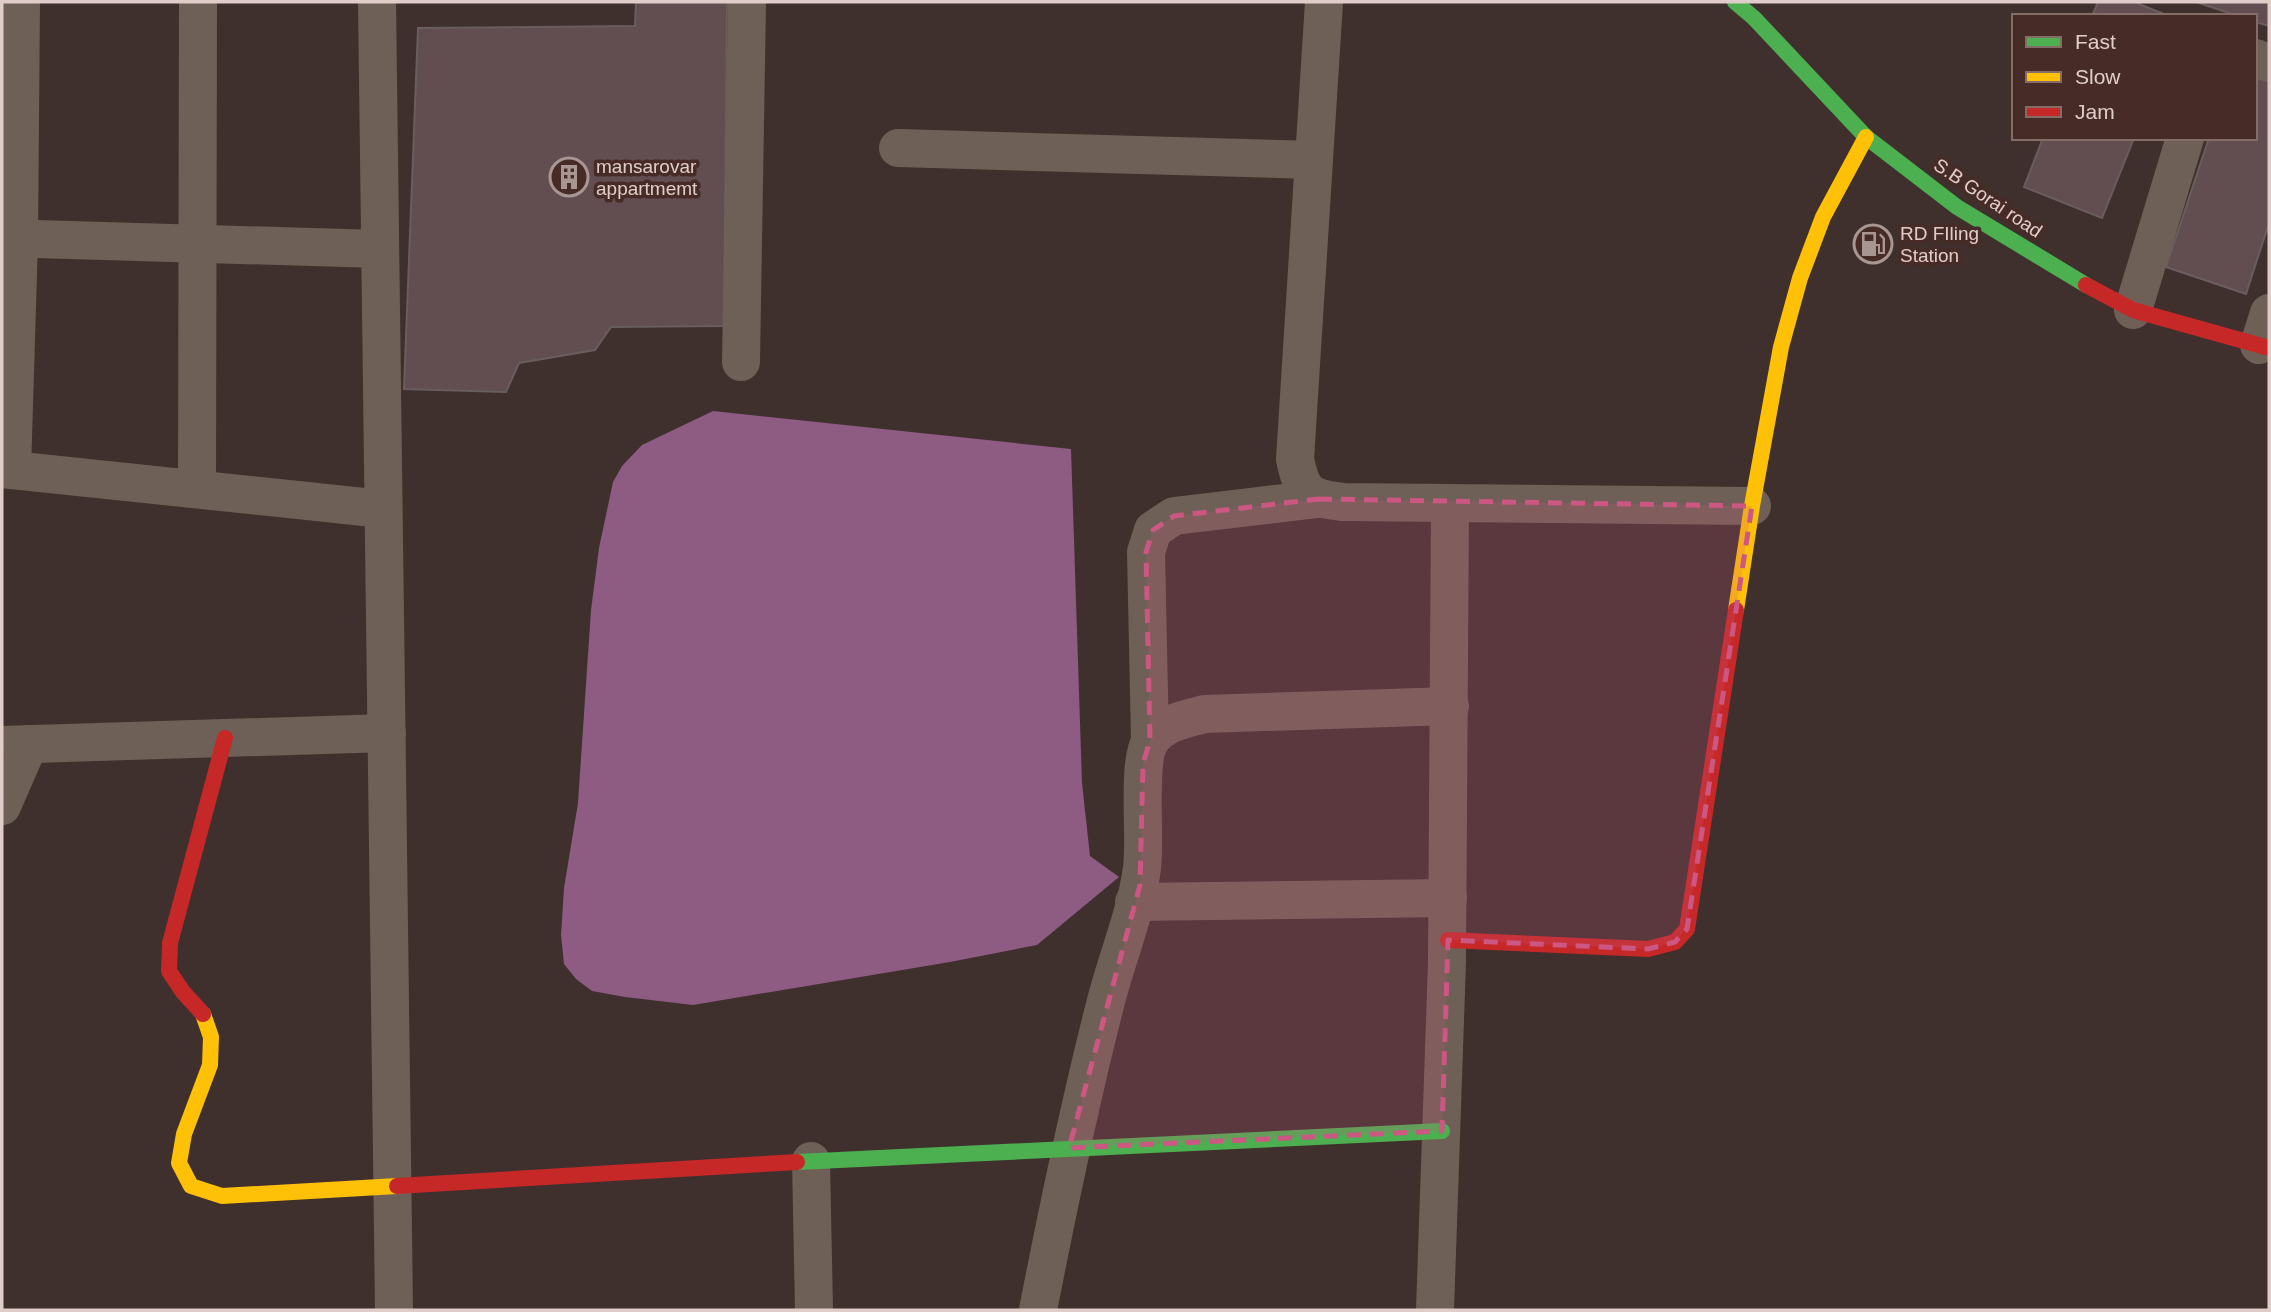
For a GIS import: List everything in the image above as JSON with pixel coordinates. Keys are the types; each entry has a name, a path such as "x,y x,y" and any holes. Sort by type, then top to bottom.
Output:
{"street":[{"path":"21,2 10,239 7,470 383,509"},
{"path":"197,489 198,2"},
{"path":"377,2 394,1310"},
{"path":"741,362 747,2"},
{"path":"1318,499 1301,484 1295,458 1324,2"},
{"name":"S.B Gorai road","path":"1750,7 1866,137 1957,207 2068,275 2133,310 2266,335"},
{"path":"1448,940 1648,949 1675,942 1687,929 1752,506 1781,347 1800,278 1823,217 1866,137"},
{"path":"2133,310 2184,140"},
{"path":"898,148 1313,160"},
{"path":"10,239 380,249"},
{"path":"1038,1310 1069,1148 1105,1003 1140,885 1144,848 1143,763 1150,741 1146,552 1153,530 1174,516 1318,499 1343,502 1752,506"},
{"path":"1435,1310 1448,940 1450,503"},
{"path":"1150,741 1171,722 1205,714 1450,706"},
{"path":"2,806 16,745 387,733"},
{"path":"225,738 170,943 169,971 183,992 204,1015 211,1037 211,1065 184,1134 179,1163 191,1186 222,1196 811,1161 1442,1131"},
{"path":"1134,902 1448,898"},
{"path":"811,1161 814,1310"}],"highlighted area":[{"path":"1318,499 1752,506 1687,929 1675,942 1648,949 1448,940 1442,1131 1069,1148 1140,885 1143,763 1150,741 1146,552 1153,530 1174,516"}],"shaded area":[{"path":"713,411 1071,449 1082,783 1090,856 1119,877 1037,945 693,1005 592,991 576,979 564,964 561,935 564,888 578,803 591,610 599,548 613,482 622,466 642,445"}],"building":[{"name":"mansarovar appartmemt","path":"636,2 727,2 724,326 611,327 595,350 519,363 506,392 404,389 418,28 635,26"},
{"path":"2098,2 2134,2 2164,14 2093,14"},
{"path":"2196,2 2269,2 2269,26 2257,23 2257,14 2232,14"},
{"path":"2257,73 2269,77 2269,223 2246,294 2166,267 2208,140 2257,140"},
{"path":"2042,140 2133,140 2102,218 2024,187"}],"traffic: fast":[{"path":"1735,2 1754,18 1866,137 1957,207 2086,285"},
{"path":"797,1162 1442,1131"}],"traffic: slow":[{"path":"1736,610 1781,347 1800,278 1823,217 1866,137"},
{"path":"203,1014 211,1037 210,1065 184,1134 179,1163 191,1186 222,1196 397,1186"}],"traffic: jam":[{"path":"2086,285 2133,310 2269,348"},
{"path":"1448,940 1648,949 1675,942 1687,929 1736,610"},
{"path":"203,1014 169,971 170,943 225,738"},
{"path":"397,1186 797,1162"}],"place":[{"name":"mansarovar appartmemt","path":"569,177"},
{"name":"RD FIling Station","path":"1873,244"}]}
